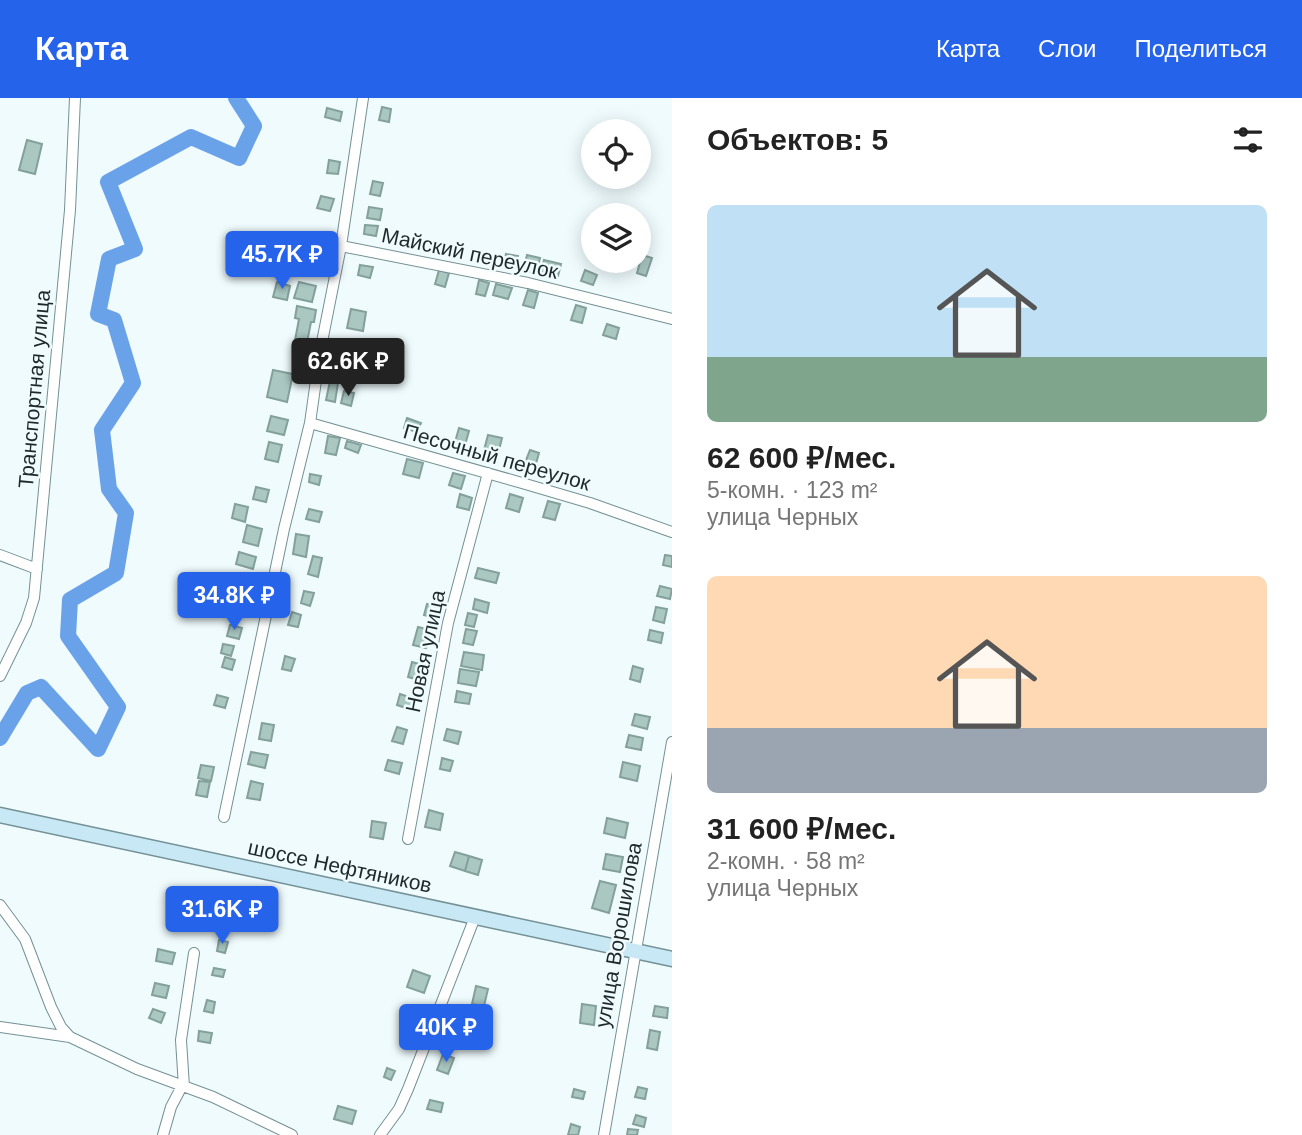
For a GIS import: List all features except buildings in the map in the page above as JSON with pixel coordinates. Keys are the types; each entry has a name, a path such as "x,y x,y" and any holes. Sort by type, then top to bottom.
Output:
{"main road":[{"name":"шоссе Нефтяников","path":"0,815 672,959"}],"street":[{"name":"Транспортная улица","path":"0,676 31,610 37,569 70,210 75,98"},
{"path":"224,817 284,529 310,424 363,98"},
{"name":"Майский переулок","path":"341,246 528,283 672,319"},
{"name":"Песочный переулок","path":"310,424 590,503 672,532"},
{"name":"Новая улица","path":"408,839 448,623 488,473"},
{"path":"0,555 37,569"},
{"name":"улица Ворошилова","path":"604,1135 672,742"},
{"path":"0,905 25,939 51,1007 61,1027 70,1037"},
{"path":"380,1135 399,1109 408,1089 475,917"},
{"path":"163,1135 171,1107 183,1087 181,1040 194,953"},
{"path":"0,1027 70,1037 137,1069 214,1097 292,1135"}],"waterway":[{"path":"0,738 27,693 41,687 98,749 118,707 68,636 70,600 116,573 126,513 109,489 102,430 133,383 114,320 98,314 109,259 135,249 108,182 191,137 239,158 254,126 236,98"}]}
